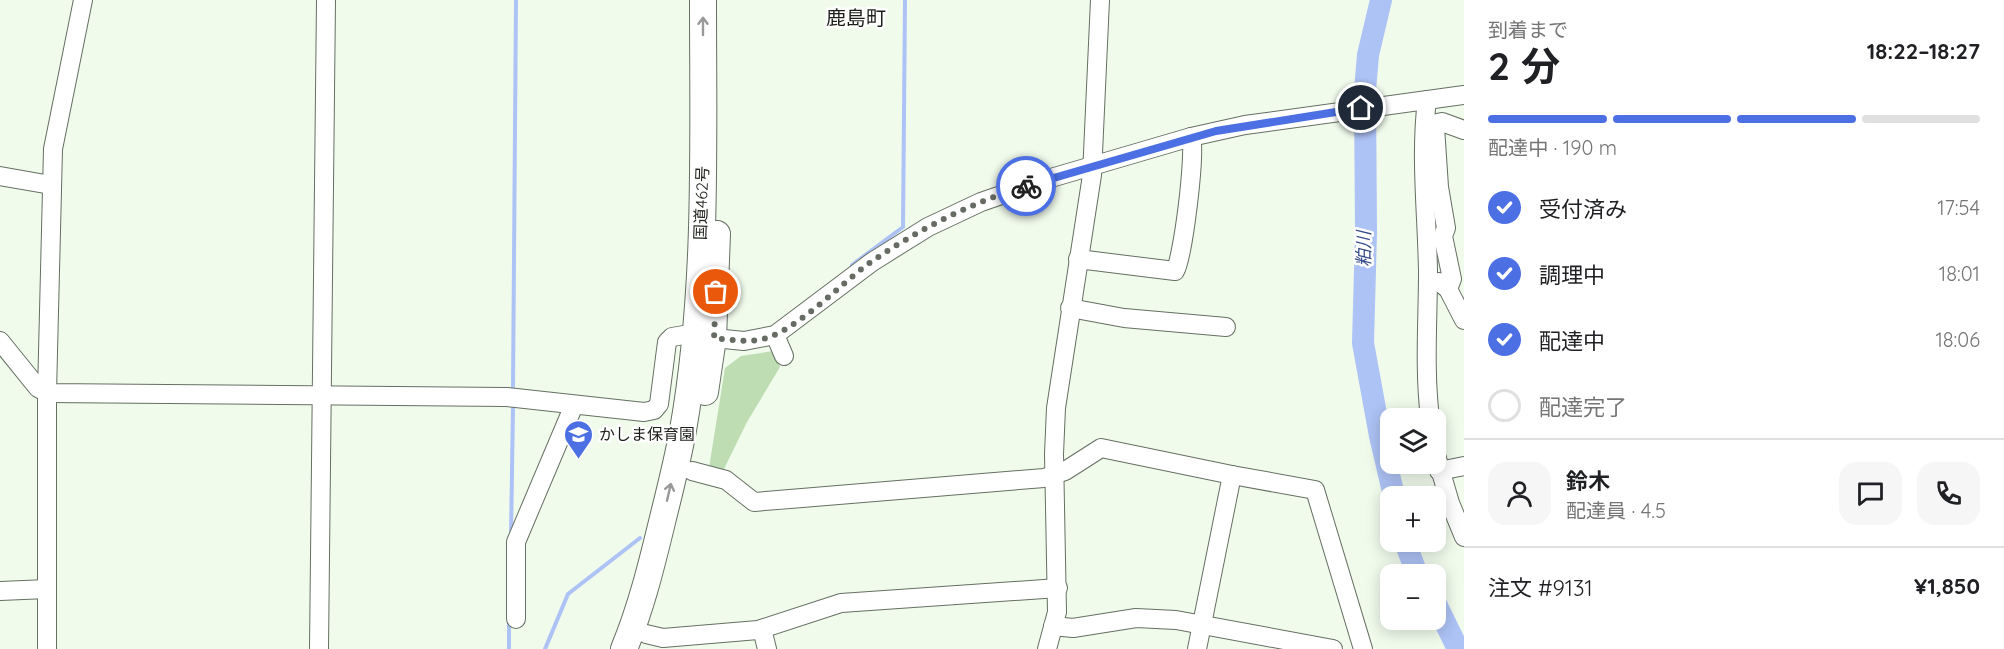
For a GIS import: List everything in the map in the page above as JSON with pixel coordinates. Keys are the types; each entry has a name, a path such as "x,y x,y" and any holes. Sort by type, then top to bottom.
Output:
{"highway":[{"name":"国道462号","path":"624,649 656,551 704,337 703,0"},
{"name":"国道462号","path":"644,641 670,558 692,471 704,337 721,0"}],"street":[{"path":"46,649 47,393 53,149 83,0"},
{"path":"320,649 326,0"},
{"path":"1047,649 1057,612 1058,588 1056,408 1093,165 1100,0"},
{"path":"0,341 38,388 47,393 507,397 644,412 654,410 659,404 667,342 672,337 678,335 744,341 775,335 872,262 928,227 1012,190 1191,137 1321,113 1464,95"},
{"path":"1430,99 1464,122"},
{"path":"1429,408 1426,368 1428,273 1424,133 1430,99"},
{"path":"1448,289 1452,279 1443,236 1455,230 1439,188 1435,127 1437,123 1442,122 1464,130"},
{"path":"1078,259 1175,271 1194,150 1191,137"},
{"path":"0,176 51,185"},
{"path":"1428,273 1448,289 1464,320"},
{"path":"1070,308 1124,318 1226,327"},
{"path":"775,335 784,356"},
{"path":"516,619 516,542 574,405"},
{"path":"692,471 726,480 754,502 1044,478 1055,475 1101,448 1316,490 1364,649"},
{"path":"1446,464 1464,466"},
{"path":"1441,474 1464,537"},
{"path":"1197,649 1232,475"},
{"path":"644,641 762,629 841,603 1058,588"},
{"path":"0,591 47,589"},
{"path":"1053,626 1073,628 1136,618 1176,620 1333,649"},
{"path":"762,629 767,649"}],"green space":[{"path":"773,351 780,367 747,422 722,473 709,468 725,368 741,356"}],"waterway":[{"path":"513,388 516,0"},
{"path":"852,265 903,227 905,0"},
{"name":"粕川","path":"1381,0 1368,55 1365,90 1366,233 1363,343 1392,486"},
{"path":"511,534 513,408"},
{"path":"545,649 568,594 640,538"},
{"name":"粕川","path":"1409,552 1413,564"},
{"path":"509,620 509,649"},
{"name":"粕川","path":"1446,624 1458,649"}],"way so far":[{"path":"716,292 714,338 744,341 764,339 775,335 872,262 928,227 981,202 1026,186"}],"place":[{"name":"かしま保育園","path":"578,460"}],"district":[{"name":"鹿島町","path":"856,18"}],"route":[{"path":"1026,186 1216,131 1297,116 1361,108"}]}
